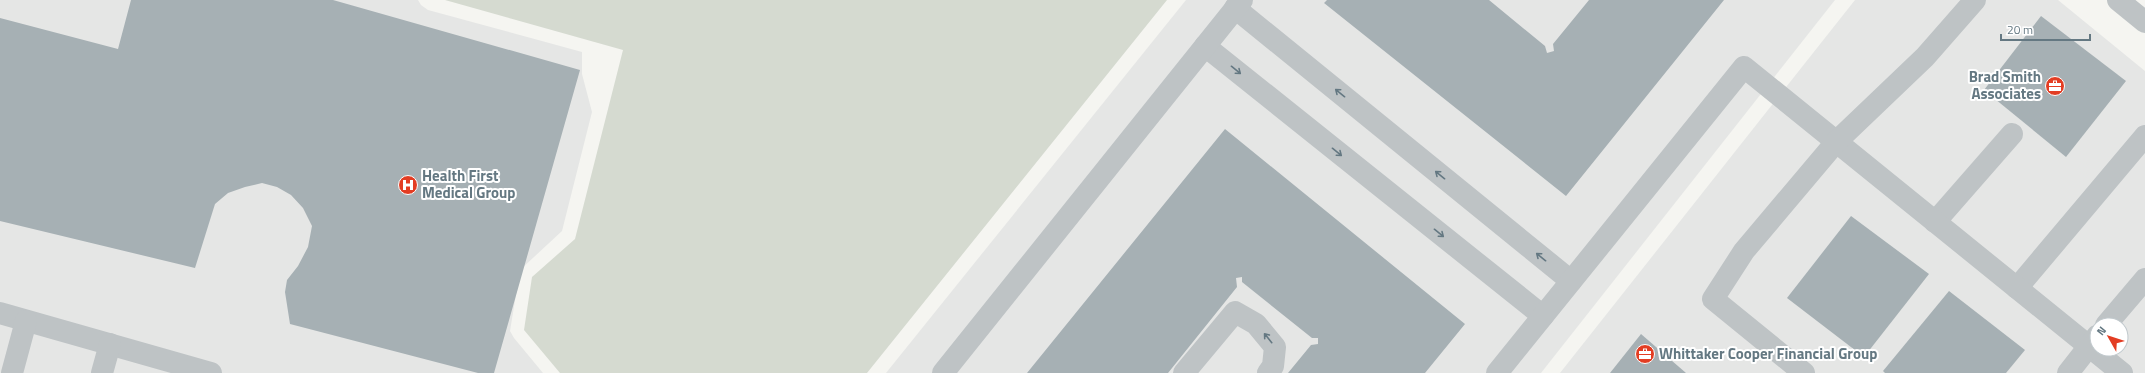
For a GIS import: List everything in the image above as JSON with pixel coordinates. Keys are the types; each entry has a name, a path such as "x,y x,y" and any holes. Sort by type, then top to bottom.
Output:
{"street":[{"path":"1804,373 1713,299 1744,251 1836,142 1924,57 1975,0"},
{"path":"2118,0 2145,22"},
{"path":"943,373 1239,4 1571,281"},
{"path":"1205,46 1543,316"},
{"path":"1497,373 1744,67 2017,288 2089,338"},
{"path":"1935,222 2012,134"},
{"path":"2017,288 2145,136"},
{"path":"2113,317 2145,278"},
{"path":"1184,373 1235,312 1256,324 1275,347 1274,366 1268,373"},
{"path":"0,313 210,373"},
{"path":"12,373 26,321"},
{"path":"102,373 110,344"},
{"path":"2068,373 2089,346"},
{"path":"2108,357 2122,373"}],"shaded area":[{"name":"Health First Medical Group","path":"0,0 418,0 421,5 428,10 582,52 582,74 592,112 562,231 520,270 510,331 543,373 0,373"},
{"path":"445,0 1167,0 867,373 560,373 524,330 532,277 575,239 623,50"},
{"path":"1186,0 1835,0 1541,373 886,373"},
{"path":"1855,0 2058,0 2145,71 2145,373 1560,373"}],"building":[{"name":"Health First Medical Group","path":"131,0 333,0 580,70 494,373 478,373 290,324 285,292 287,280 298,266 308,247 312,226 303,208 291,195 277,187 262,183 245,187 228,193 215,204 195,268 0,221 0,18 118,49"},
{"path":"1327,0 1489,0 1545,46 1547,53 1554,51 1553,44 1589,0 1724,0 1566,196 1324,3"},
{"name":"Brad Smith Associates","path":"2041,16 2126,81 2066,157 1984,90"},
{"path":"1225,129 1465,324 1425,373 1288,373 1311,345 1318,344 1318,338 1312,338 1242,282 1242,277 1236,278 1237,287 1168,373 1027,373"},
{"path":"1851,216 1929,274 1864,357 1787,298"},
{"path":"1949,291 2025,350 2006,373 1885,373 1883,371"},
{"name":"Whittaker Cooper Financial Group","path":"1641,334 1686,373 1610,373"}],"place":[{"name":"Brad Smith Associates","path":"2055,86"},
{"name":"Health First Medical Group","path":"408,185"},
{"name":"Whittaker Cooper Financial Group","path":"1645,354"}]}
